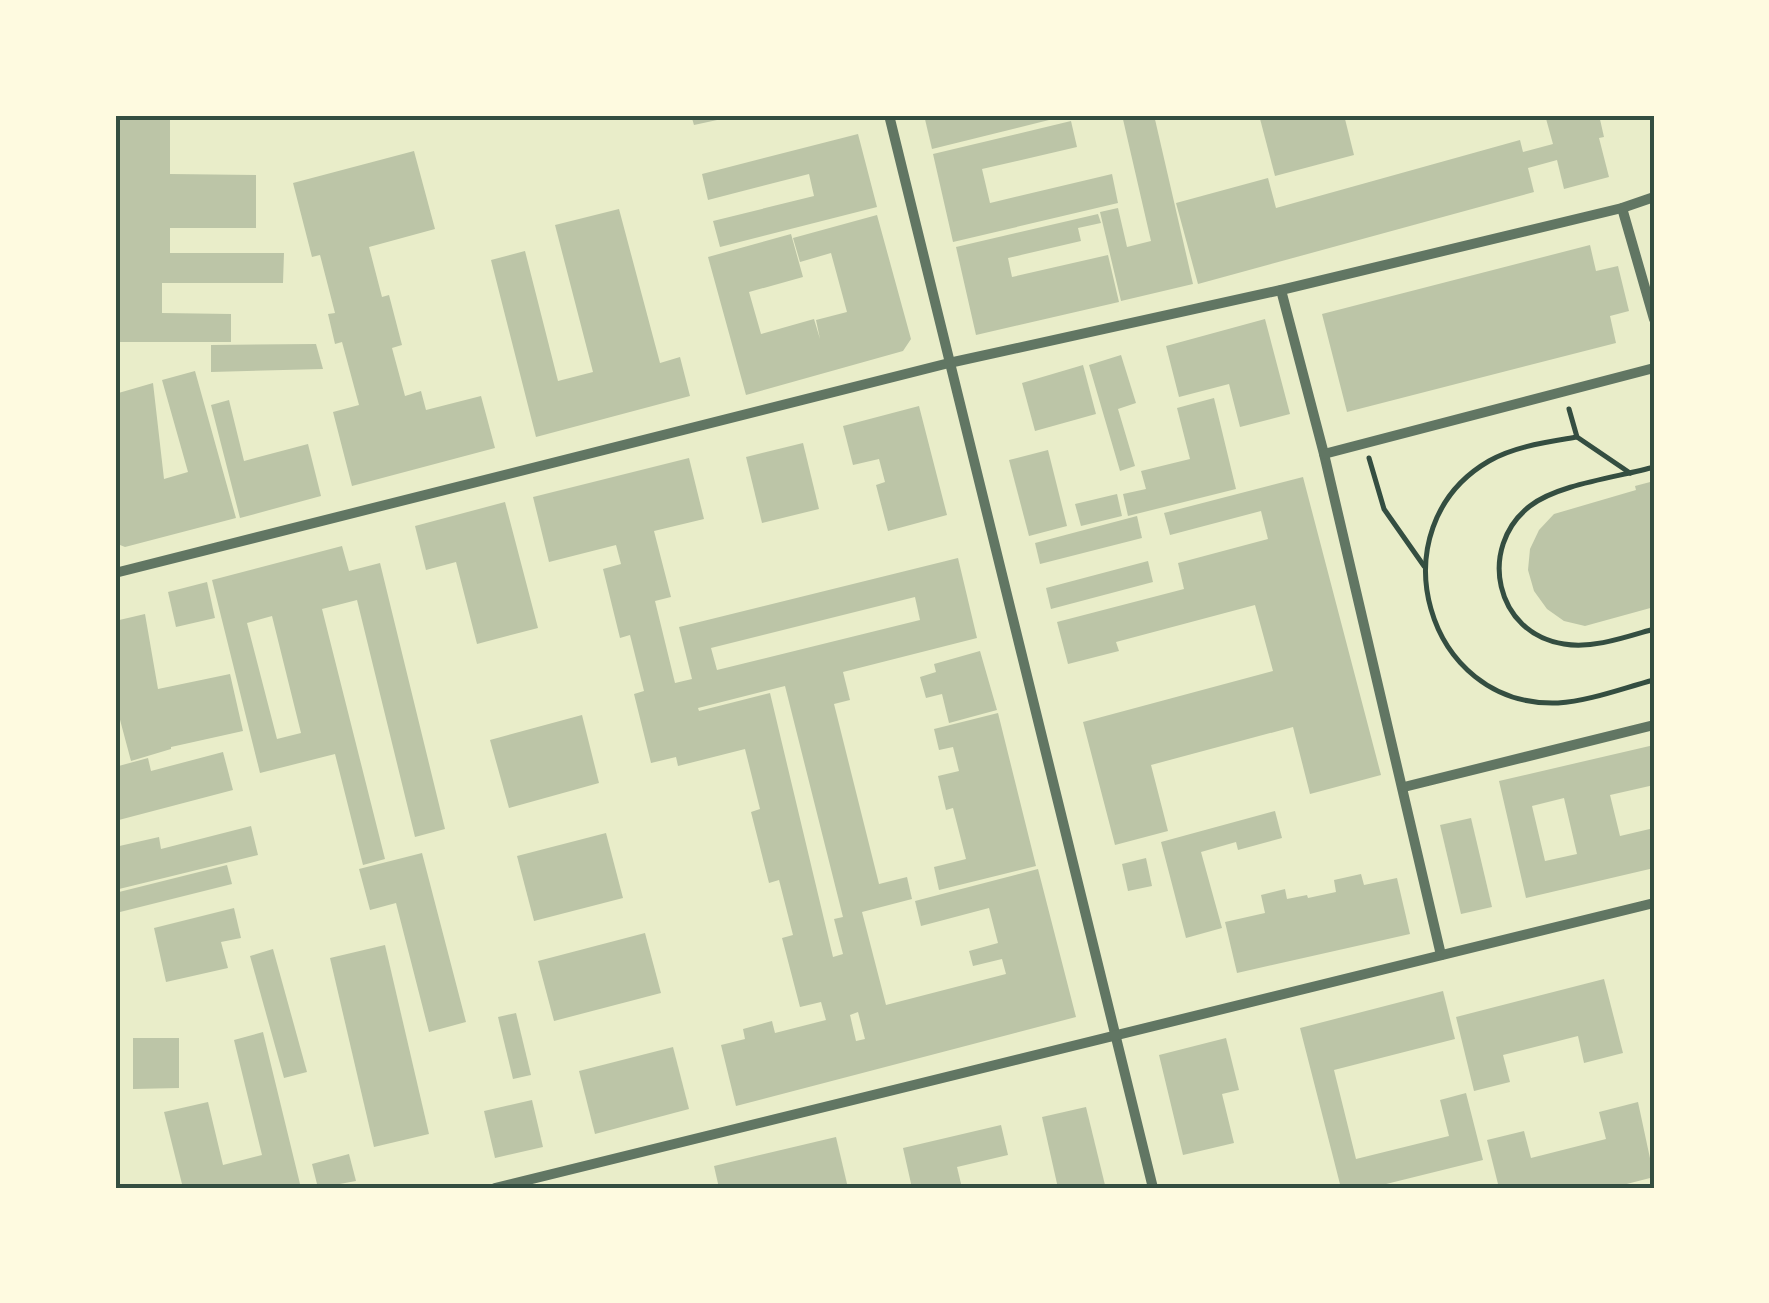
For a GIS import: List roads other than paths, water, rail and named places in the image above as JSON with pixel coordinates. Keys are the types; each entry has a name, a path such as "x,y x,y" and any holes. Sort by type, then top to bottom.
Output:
{"street":[{"path":"889,115 1154,1188"},
{"path":"115,573 950,363 1281,290 1654,197"},
{"path":"1622,208 1654,319"},
{"path":"1281,290 1324,454 1441,954"},
{"path":"1324,454 1654,368"},
{"path":"1404,788 1654,724"},
{"path":"494,1188 1654,902"}]}
